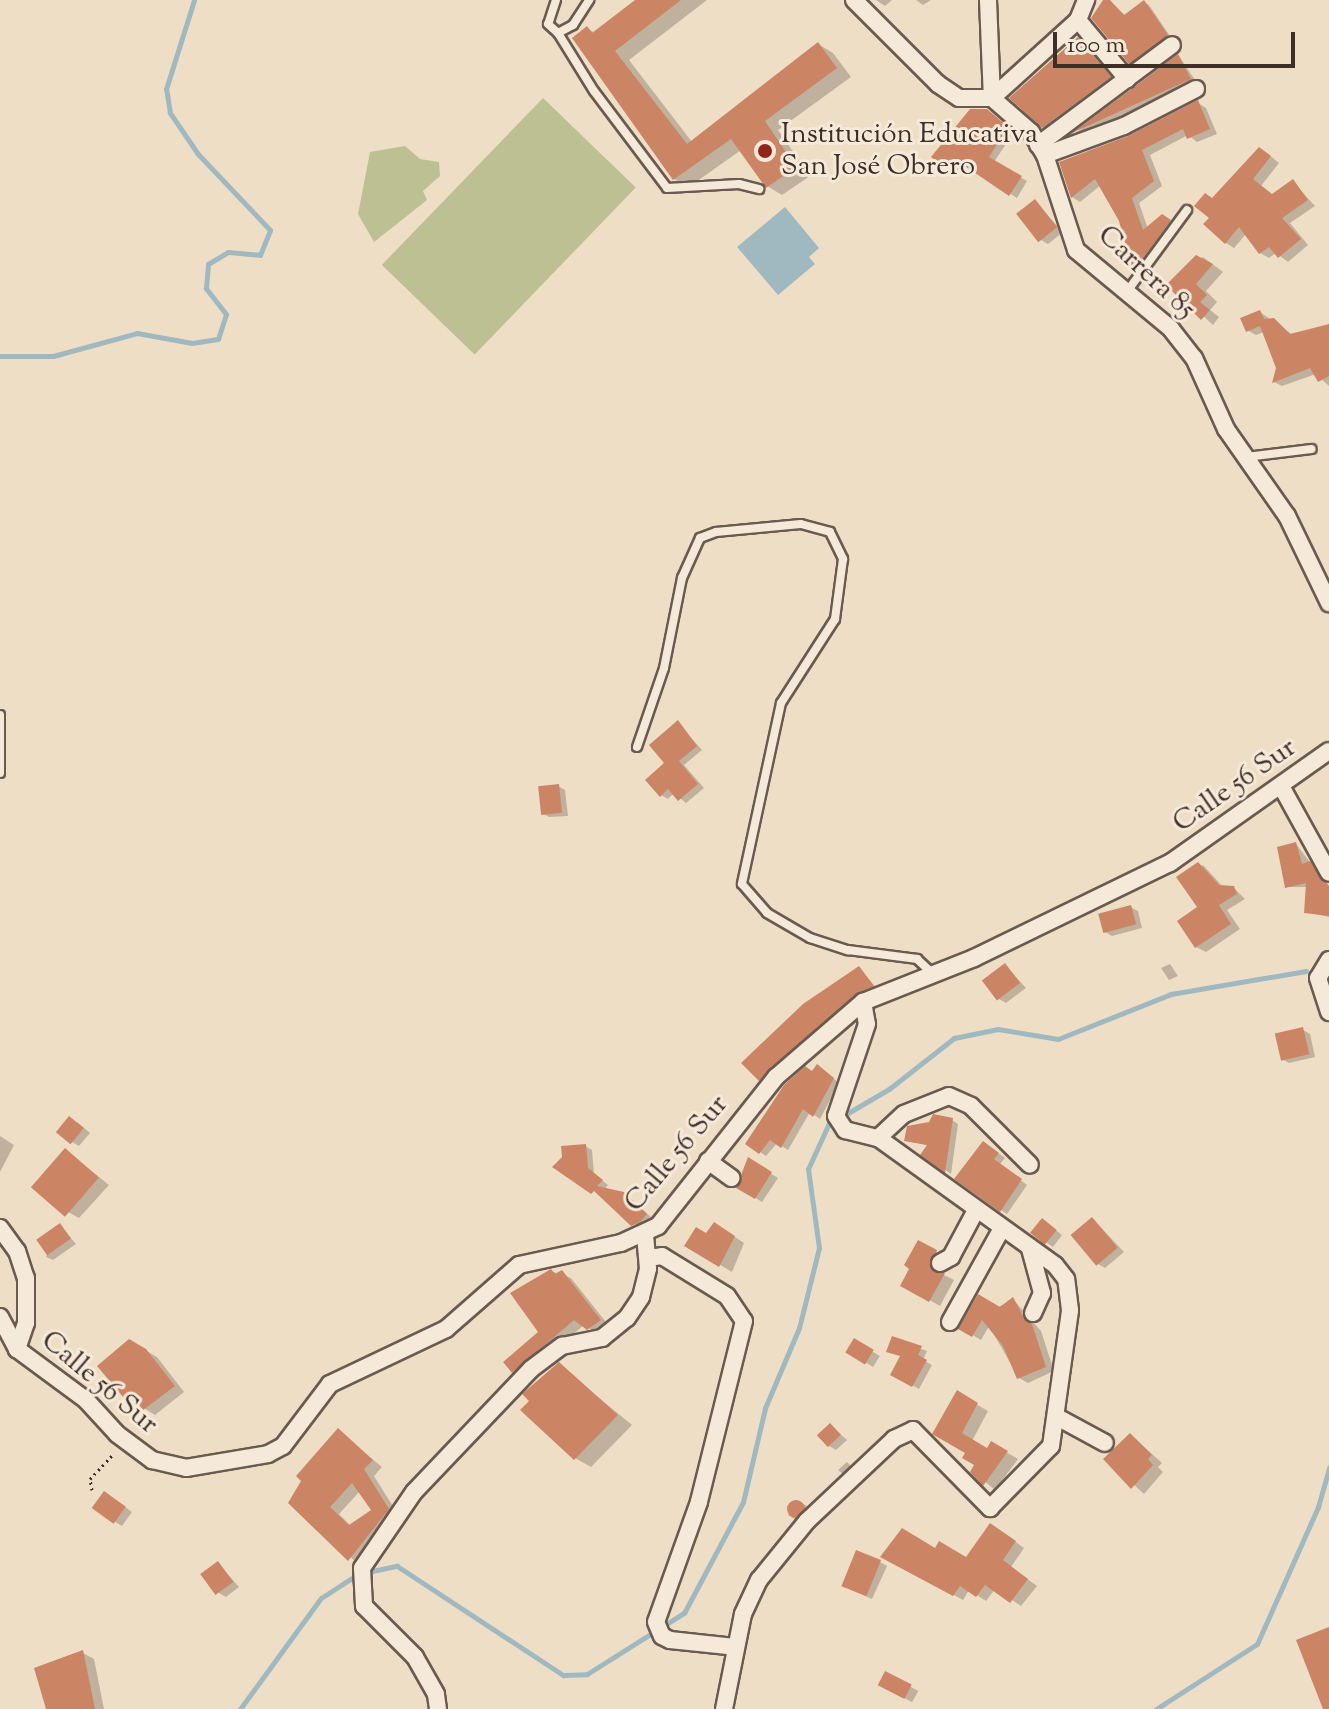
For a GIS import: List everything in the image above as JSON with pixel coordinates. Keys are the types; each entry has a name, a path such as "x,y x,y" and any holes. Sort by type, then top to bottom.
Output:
{"street":[{"path":"854,0 938,84 959,98 992,98 1078,20 1086,0"},
{"path":"988,0 992,98"},
{"path":"1078,20 1127,79"},
{"path":"1042,150 1172,45"},
{"path":"1042,150 1124,126 1196,89"},
{"name":"Carrera 85","path":"992,98 1042,150 1076,250 1125,294 1171,329 1194,358 1226,429 1322,563 1329,603"},
{"name":"Calle 56 Sur","path":"0,1317 17,1349 86,1400 125,1441 152,1460 186,1468 268,1454 283,1446 330,1384 446,1329 519,1265 645,1234 776,1077 863,1002 931,972 974,958 1209,847 1281,786 1329,753"},
{"path":"1281,786 1329,873"},
{"path":"1329,960 1318,978 1329,1012"},
{"path":"724,1709 743,1614 772,1560 838,1489 901,1433 913,1430 990,1508 1044,1455 1059,1418 1070,1289 1062,1271 975,1212 878,1138 845,1130 836,1116 867,1024 863,1002"},
{"path":"878,1138 904,1114 949,1096 971,1106 1030,1165"},
{"path":"708,1161 731,1178"},
{"path":"940,1263 951,1257 975,1212"},
{"path":"0,1228 24,1264 26,1278 26,1323 17,1349"},
{"path":"950,1322 1001,1230"},
{"path":"438,1709 436,1694 415,1657 364,1606 360,1586 362,1568 414,1492 531,1369 562,1346 602,1338 627,1318 641,1297 648,1258 645,1234"},
{"path":"1030,1249 1042,1293 1033,1313"},
{"path":"648,1258 662,1256 727,1296 744,1321 699,1502 656,1622 662,1636 670,1640 735,1647"},
{"path":"1059,1418 1105,1443"}],"lane":[{"path":"556,0 548,24 558,33 667,188 739,184 759,189"},
{"path":"558,33 573,25 589,0"},
{"path":"1125,294 1187,210"},
{"path":"1246,457 1312,449"},
{"path":"637,747 664,668 682,578 700,538 716,532 801,524 830,532 843,559 835,619 781,703 742,884 767,913 810,938 848,950 917,959 931,972"},
{"path":"0,715 0,773"}],"path":[{"path":"92,1490 90,1479 125,1441"}],"green space":[{"path":"543,98 636,188 475,354 382,265"},
{"path":"405,146 420,159 439,162 440,176 423,191 427,200 374,242 358,214 370,152"}],"water":[{"path":"785,207 819,248 809,257 815,264 778,295 737,247"}],"building":[{"path":"635,0 681,0 615,51 687,144 818,42 837,68 765,121 796,167 766,188 731,139 673,180 572,38 587,26 592,33"},
{"path":"1103,0 1110,0 1124,15 1144,0 1168,35 1129,64 1091,18"},
{"path":"1078,37 1111,77 1042,128 1009,98"},
{"path":"1178,54 1191,79 1072,133 1133,88"},
{"path":"1198,100 1210,129 1187,139 1183,129 1142,150 1154,181 1132,198 1143,230 1162,214 1171,220 1133,272 1119,221 1095,179 1071,198 1059,162 1128,136"},
{"path":"970,109 987,109 1008,127 989,157 1022,176 1009,196 956,160 948,170 931,157"},
{"path":"1259,147 1271,156 1253,179 1272,194 1293,179 1308,200 1282,218 1301,239 1278,258 1269,247 1259,254 1239,227 1225,244 1203,224 1209,218 1194,206 1205,193 1212,198"},
{"path":"1035,199 1057,227 1038,242 1016,214"},
{"path":"1196,255 1213,264 1196,284 1207,295 1200,302 1210,310 1201,320 1166,285"},
{"path":"1260,310 1264,319 1274,318 1290,334 1329,324 1329,376 1318,382 1310,368 1272,383 1276,368 1260,326 1246,332 1240,318"},
{"path":"678,720 697,746 679,761 698,784 678,801 668,789 660,797 645,780 664,763 649,745"},
{"path":"559,784 562,813 541,815 538,786"},
{"path":"1296,842 1302,864 1310,861 1329,886 1329,916 1304,913 1306,883 1285,888 1277,847"},
{"path":"1198,862 1219,885 1234,886 1237,894 1219,905 1231,924 1195,948 1177,921 1197,907 1176,877"},
{"path":"1131,905 1136,924 1103,933 1098,914"},
{"path":"1005,963 1020,983 997,1000 982,980"},
{"path":"859,966 874,986 856,994 759,1081 741,1063 803,1004"},
{"path":"1303,1027 1309,1054 1281,1061 1275,1034"},
{"path":"817,1064 834,1078 813,1117 803,1109 781,1148 770,1140 759,1154 745,1144 784,1085 805,1066 812,1071"},
{"path":"933,1114 953,1118 945,1173 920,1155 927,1145 904,1141 907,1126 929,1122"},
{"path":"69,1116 84,1128 71,1144 56,1132"},
{"path":"983,1141 999,1153 994,1159 1022,1179 1000,1212 954,1179"},
{"path":"586,1144 588,1168 603,1180 597,1186 624,1192 647,1214 640,1222 631,1226 594,1191 591,1194 552,1167 562,1157 561,1146"},
{"path":"65,1148 99,1178 65,1217 31,1187"},
{"path":"748,1157 772,1172 755,1199 736,1188"},
{"path":"1092,1217 1118,1248 1096,1266 1071,1235"},
{"path":"1042,1218 1057,1230 1045,1245 1030,1233"},
{"path":"714,1222 735,1236 719,1267 684,1246 696,1227 706,1233"},
{"path":"60,1223 71,1239 47,1255 36,1240"},
{"path":"918,1240 937,1250 931,1269 945,1273 929,1302 900,1286 909,1269 904,1265"},
{"path":"551,1269 555,1274 562,1270 601,1320 587,1330 574,1320 512,1373 503,1362 538,1332 510,1293"},
{"path":"978,1294 1000,1307 1013,1297 1025,1320 1032,1324 1046,1367 1017,1379 1003,1346 982,1320 972,1337 958,1329"},
{"path":"892,1336 922,1346 918,1355 927,1360 912,1387 890,1375 900,1356 886,1352"},
{"path":"854,1338 874,1350 865,1364 845,1353"},
{"path":"129,1339 146,1349 175,1386 143,1410 129,1392 123,1397 97,1366"},
{"path":"559,1362 618,1415 574,1460 520,1410 529,1401 522,1394"},
{"path":"957,1390 978,1403 962,1433 987,1448 991,1441 1008,1451 983,1486 970,1472 974,1465 962,1458 965,1453 932,1434"},
{"path":"830,1423 841,1435 828,1447 817,1435"},
{"path":"338,1428 373,1460 364,1469 389,1509 348,1561 288,1503 301,1481 296,1476","holes":["352,1483 371,1510 349,1525 330,1507"]},
{"path":"1130,1433 1152,1455 1148,1459 1153,1465 1131,1489 1103,1459"},
{"path":"104,1491 126,1507 113,1524 92,1508"},
{"path":"796,1500 805,1509 796,1518 787,1509"},
{"path":"990,1523 1016,1541 1003,1560 1028,1579 1010,1603 985,1585 976,1597 960,1586 953,1596 880,1557 902,1528 935,1548 939,1541 966,1557"},
{"path":"856,1550 881,1560 866,1596 841,1586"},
{"path":"218,1561 233,1582 215,1595 200,1574"},
{"path":"1329,1627 1329,1709 1323,1709 1296,1640"},
{"path":"83,1650 95,1709 46,1709 34,1668"},
{"path":"885,1671 912,1685 904,1699 878,1685"}],"waterway":[{"path":"0,356 53,356 137,333 192,343 218,339 226,314 206,288 208,264 228,252 260,255 270,230 198,154 170,113 166,89 194,0"},
{"path":"841,1117 889,1089 954,1038 998,1029 1058,1039 1171,994 1306,971"},
{"path":"240,1709 321,1598 358,1574 397,1566 563,1675 587,1674 684,1613 743,1502 765,1408 799,1328 819,1248 808,1169 830,1121"},
{"path":"1156,1709 1257,1644 1318,1507 1329,1468"}],"place":[{"name":"Institución Educativa San José Obrero","path":"765,151"}]}
